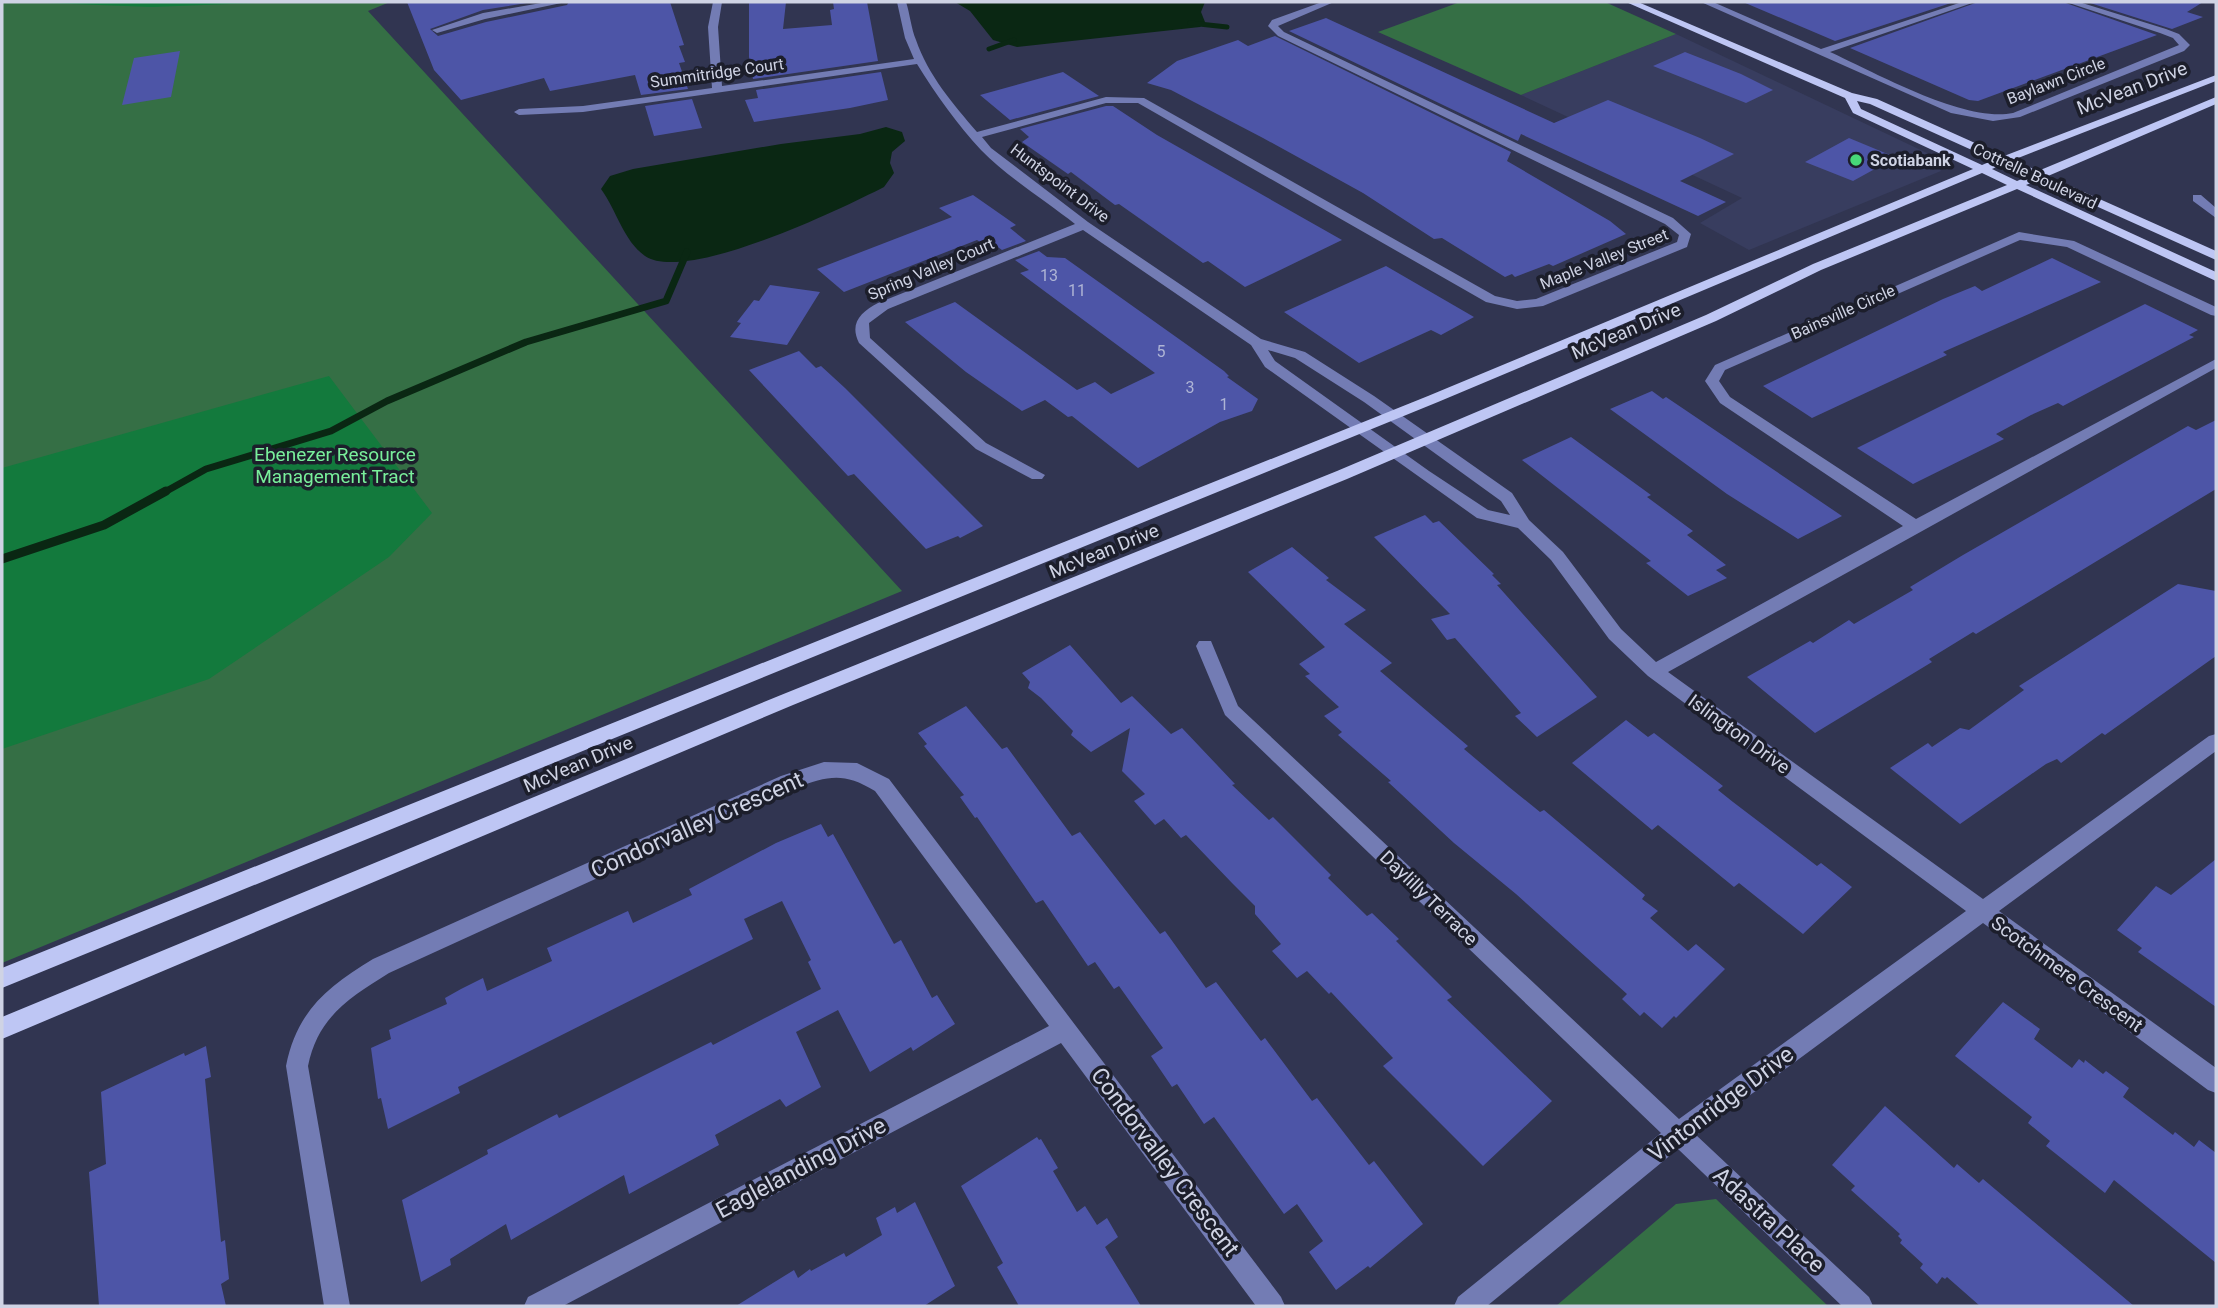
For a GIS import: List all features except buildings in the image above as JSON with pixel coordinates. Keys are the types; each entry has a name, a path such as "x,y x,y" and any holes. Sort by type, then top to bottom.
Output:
{"main road":[{"name":"Cottrelle Boulevard","path":"1631,2 1849,96 1873,102 2216,256"},
{"name":"McVean Drive","path":"2,978 572,746 797,659 2002,161 2216,78"},
{"name":"Cottrelle Boulevard","path":"1849,96 1857,111 2216,276"},
{"name":"McVean Drive","path":"2,1028 775,705 1125,565 1393,453 1711,318 1817,267 1878,244 2216,100"}],"street":[{"path":"437,30 484,16 561,2"},
{"path":"717,2 713,27 717,88"},
{"name":"Huntspoint Drive","path":"902,2 910,38 920,61 945,101 973,136 1018,176 1084,225 1256,342 1300,355 1425,439"},
{"name":"Maple Valley Street","path":"973,136 1107,100 1140,100 1491,299 1503,303 1538,303 1683,244 1685,234 1669,220 1293,40 1273,26 1284,18 1330,2"},
{"name":"Baylawn Circle","path":"1706,2 1955,111 1979,117 2003,118 2185,45 2176,36 2163,31 2070,2"},
{"path":"1821,52 1971,2"},
{"name":"Summitridge Court","path":"519,112 583,109 920,61"},
{"path":"2197,198 2216,215"},
{"name":"Spring Valley Court","path":"1037,475 981,446 864,340 860,322 868,313 883,306 1084,225"},
{"name":"Bainsville Circle","path":"1915,526 1725,400 1712,385 1714,370 2019,236 2070,244 2216,312"},
{"name":"Huntspoint Drive","path":"1256,342 1270,364 1393,453"},
{"path":"1654,671 2216,363"},
{"name":"Islington Drive","path":"1425,439 1507,497 1523,524 1557,556 1615,634 1654,671 1983,913"},
{"name":"Islington Drive","path":"1393,453 1483,514 1523,524"},
{"name":"Daylilly Terrace","path":"1205,646 1231,710 1678,1134"},
{"name":"Scotchmere Crescent","path":"2216,741 1983,913 2216,1082"},
{"name":"Condorvalley Crescent","path":"337,1306 297,1066 304,1036 331,1002 355,981 381,966 788,782 824,770 857,771 882,785 1272,1306"},
{"name":"Vintonridge Drive","path":"1467,1306 1678,1134 1983,913"},
{"name":"Eaglelanding Drive","path":"537,1306 1065,1029"},
{"name":"Adastra Place","path":"1678,1134 1860,1306"}],"shaded area":[{"path":"955,2 1205,2 1201,12 1205,22 1200,27 1017,47 993,40 970,11"},
{"path":"1676,34 1927,153 1941,171 1749,250 1700,223 1742,198 1521,95"},
{"path":"886,127 902,132 905,141 892,152 890,163 894,173 884,187 835,211 764,240 694,260 665,262 645,256 631,242 601,189 610,176 633,169 781,144 860,134"}],"green space":[{"name":"Ebenezer Resource Management Tract","path":"2,2 390,2 368,11 902,591 2,963"},
{"path":"19,2 283,2 152,7"},
{"path":"1460,2 1605,2 1676,34 1521,95 1378,32"},
{"path":"329,376 432,513 389,557 209,679 2,749 2,468"},
{"path":"1716,1199 1828,1306 1556,1306 1676,1204"}],"waterway":[{"path":"1190,23 1227,27"},
{"path":"989,49 1014,40"},
{"path":"163,493 206,469 331,431 387,401 526,342 666,301 687,252"},
{"path":"2,559 104,525 166,491"}],"place":[{"name":"Scotiabank","path":"1856,160"}]}
